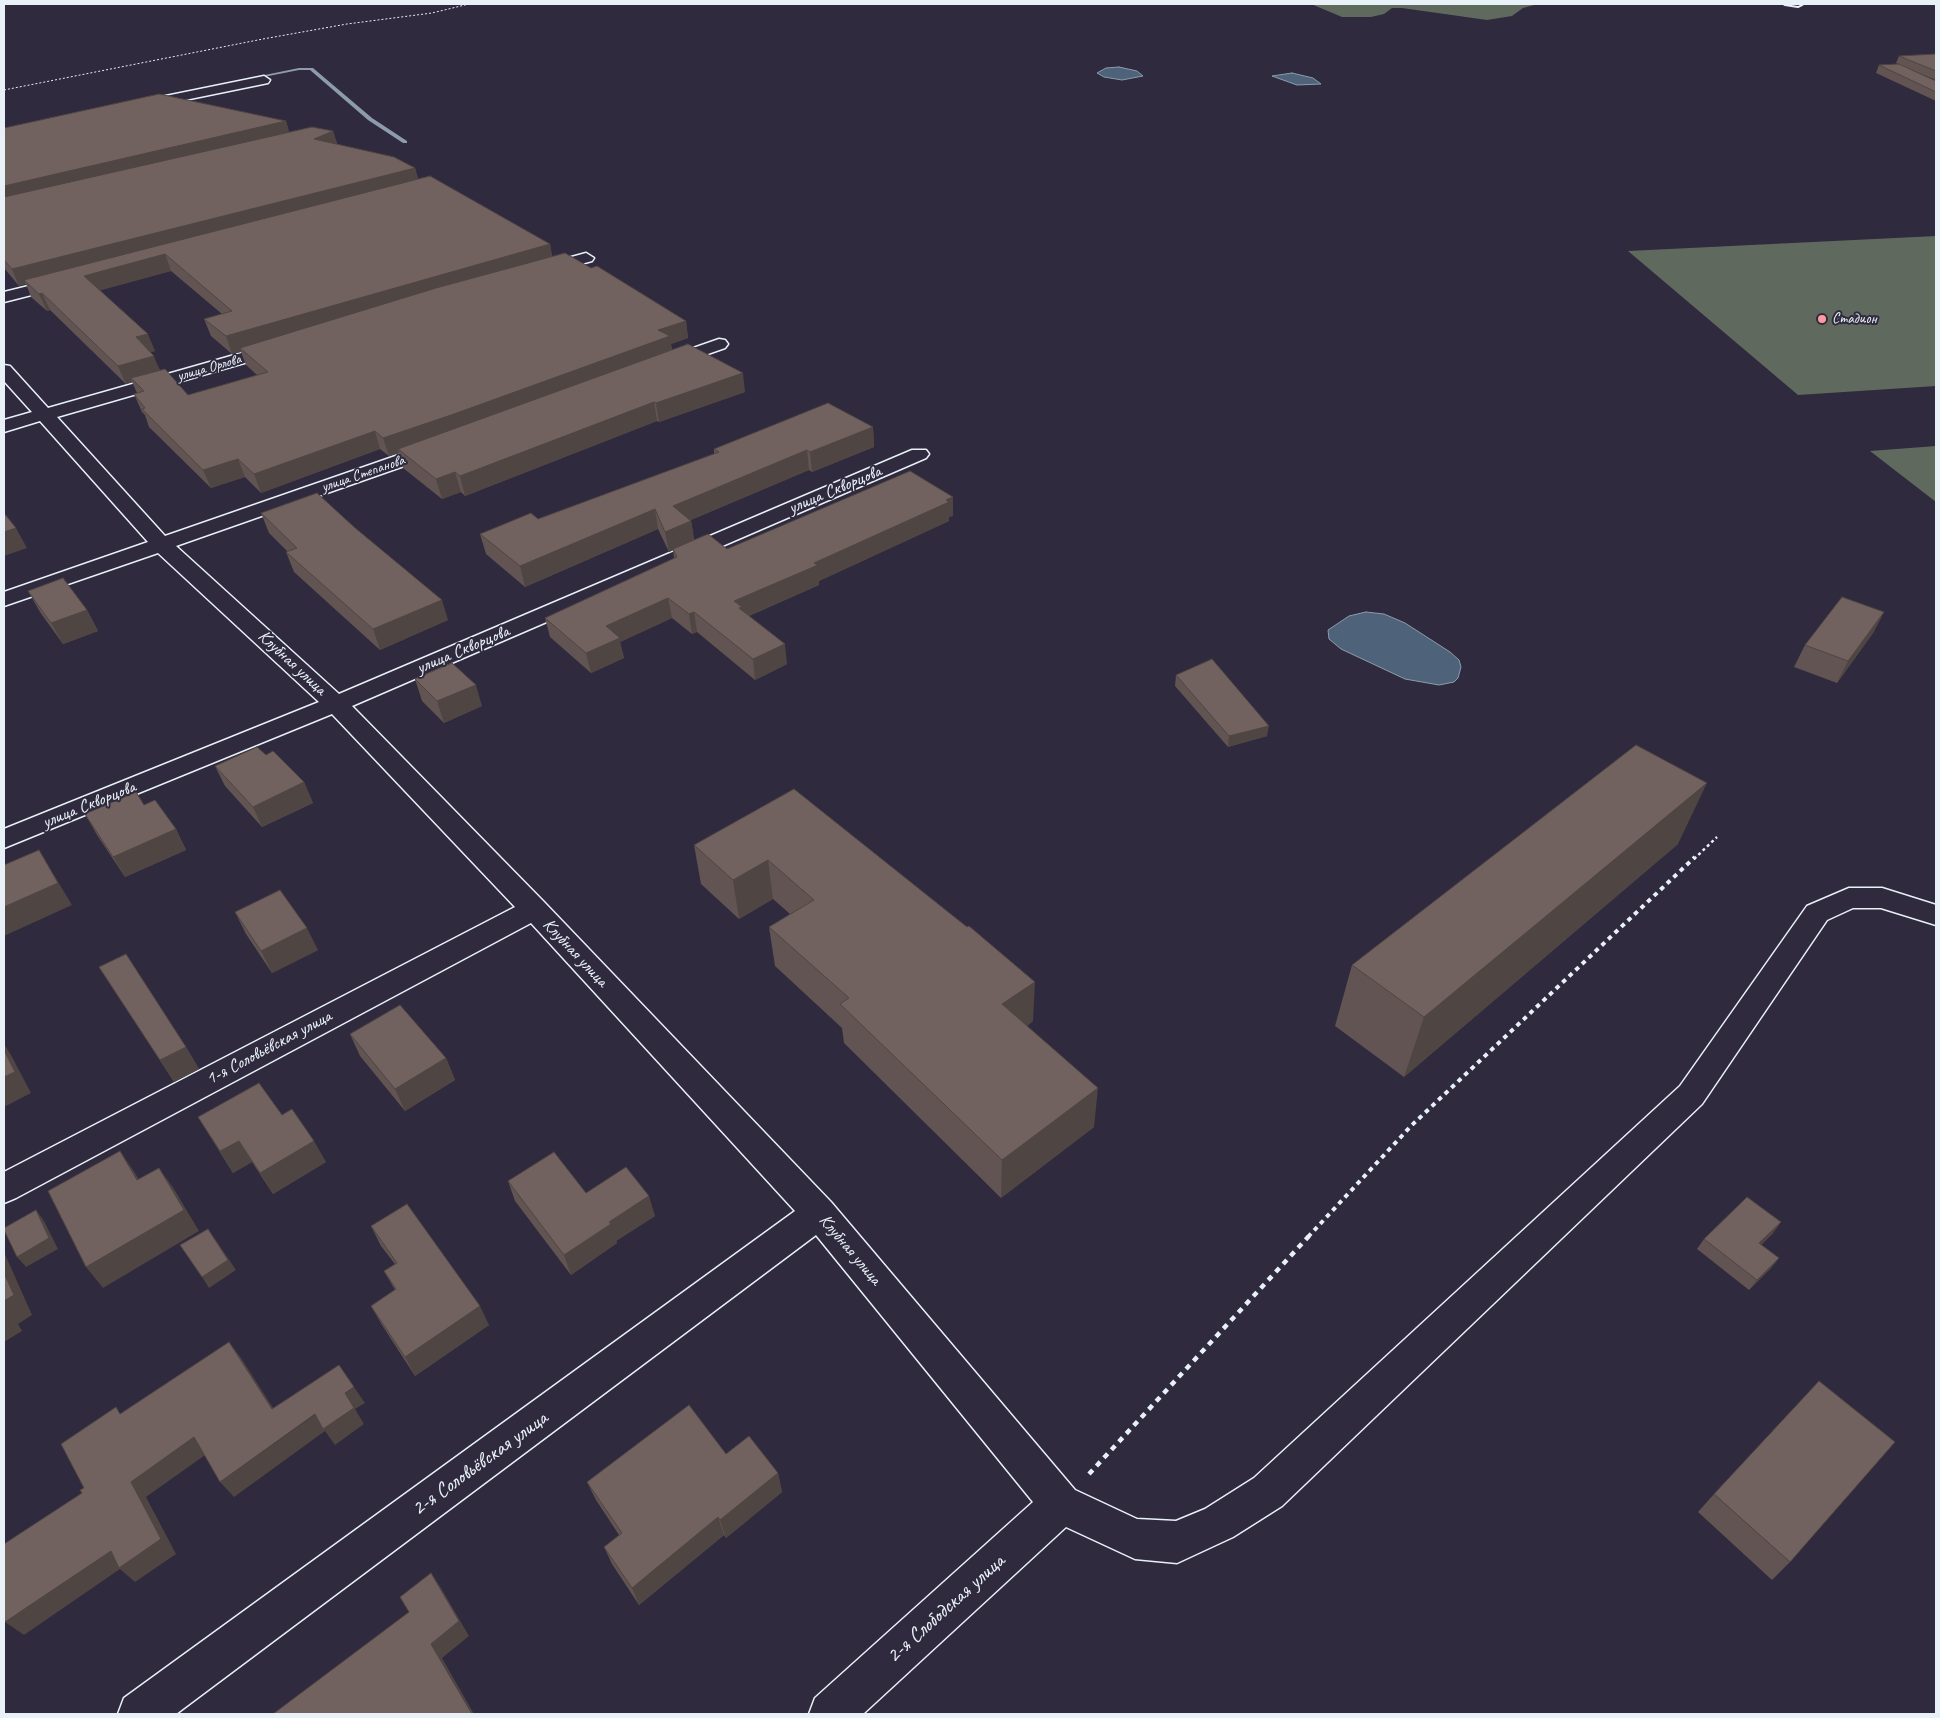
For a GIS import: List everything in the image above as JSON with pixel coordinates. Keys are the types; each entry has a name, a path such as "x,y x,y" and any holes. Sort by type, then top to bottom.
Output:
{"street":[{"path":"129,107 264,80"},
{"path":"529,274 586,258"},
{"path":"4,297 79,278"},
{"name":"улица Орлова","path":"4,426 294,343"},
{"path":"647,371 720,344"},
{"name":"Клубная улица","path":"4,370 162,544 336,704 534,909 819,1213 1061,1504 1135,1540 1177,1542 1220,1523 1268,1492 1691,1095 1817,913 1849,898 1882,898 1936,915"},
{"name":"улица Степанова","path":"4,598 456,441"},
{"name":"улица Скворцова","path":"4,839 336,704 919,454"},
{"name":"1-я Соловьёвская улица","path":"4,1188 534,909"},
{"name":"2-я Соловьёвская улица","path":"140,1714 819,1213"},
{"name":"2-я Слободская улица","path":"831,1714 1061,1504"}],"lane":[{"path":"1789,4 1798,4"}],"path":[{"path":"4,90 282,36 355,23 432,13 470,4"},
{"path":"1061,1504 1411,1126 1717,837"}],"shaded area":[{"path":"1311,4 1538,4 1523,8 1512,16 1487,20 1402,8 1392,8 1384,14 1371,17 1342,17"},
{"name":"Стадион","path":"1936,236 1936,386 1798,395 1628,251"},
{"path":"1936,446 1936,502 1870,451"}],"water":[{"path":"1119,67 1137,71 1143,76 1122,80 1104,77 1097,73 1106,68"},
{"path":"1292,73 1313,78 1321,84 1297,85 1272,76"},
{"path":"1366,612 1384,614 1405,623 1450,652 1459,660 1461,667 1458,678 1454,682 1439,685 1405,679 1341,649 1329,639 1328,630 1349,616"}],"building":[{"path":"1936,54 1936,71 1899,56"},
{"path":"1899,64 1936,81 1936,92 1879,65"},
{"path":"159,94 286,121 4,186 4,128"},
{"path":"312,127 333,131 314,139 394,157 415,168 12,269 4,260 4,197"},
{"path":"430,176 550,244 226,336 204,319 232,311 165,254 84,276 148,334 136,337 154,356 118,366 42,293 39,294 24,280"},
{"path":"565,253 591,268 597,266 686,321 658,330 670,336 454,414 383,438 375,431 254,474 238,459 203,470 142,409 145,408 134,394 144,391 131,378 165,369 188,395 268,372 240,348 436,288"},
{"path":"688,344 743,373 656,403 654,402 460,476 455,472 436,479 398,449"},
{"path":"828,403 873,427 810,452 807,450 673,506 691,521 665,532 655,509 520,566 480,534 531,513 538,519 719,452 714,449"},
{"path":"910,471 953,497 946,500 949,502 814,563 818,565 734,601 742,607 739,608 785,644 753,659 694,612 689,614 668,598 606,626 620,638 586,653 545,618 677,557 673,549 708,534 727,549"},
{"path":"317,493 354,527 442,600 373,629 286,552 297,548 261,513"},
{"path":"4,513 16,528 4,532"},
{"path":"63,578 87,610 51,623 28,591"},
{"path":"1842,597 1884,612 1848,661 1805,645"},
{"path":"1212,659 1269,726 1229,736 1176,675"},
{"path":"452,663 476,685 437,701 415,679"},
{"path":"1636,745 1707,783 1424,1017 1352,965"},
{"path":"257,747 266,755 273,751 304,782 253,807 215,766"},
{"path":"794,789 967,927 969,926 1035,982 1002,1004 1098,1088 1002,1160 840,1004 849,998 769,927 814,900 768,860 733,880 694,845"},
{"path":"136,792 144,805 155,800 176,829 113,857 85,814"},
{"path":"39,850 58,883 4,907 4,865"},
{"path":"280,890 307,928 261,951 235,912"},
{"path":"126,954 186,1047 160,1060 99,967"},
{"path":"400,1005 446,1058 395,1089 350,1034"},
{"path":"4,1050 15,1072 4,1077"},
{"path":"259,1083 282,1115 292,1109 314,1141 260,1173 239,1141 220,1151 198,1117"},
{"path":"120,1151 137,1180 159,1168 184,1210 86,1267 48,1191"},
{"path":"554,1152 586,1193 626,1167 649,1196 564,1255 508,1181"},
{"path":"1747,1197 1781,1222 1759,1243 1779,1258 1757,1280 1704,1239"},
{"path":"407,1204 480,1306 405,1357 371,1306 396,1289 384,1271 397,1263 371,1226"},
{"path":"36,1210 49,1238 17,1257 4,1228"},
{"path":"208,1229 228,1260 202,1277 180,1245"},
{"path":"4,1273 14,1295 4,1301"},
{"path":"229,1342 272,1409 339,1365 354,1387 345,1393 354,1408 323,1429 315,1414 220,1482 194,1437 131,1482 161,1539 119,1568 111,1551 5,1622 4,1544 82,1493 80,1490 84,1488 61,1444 116,1407 120,1414"},
{"path":"1819,1381 1895,1442 1790,1562 1714,1494"},
{"path":"689,1405 726,1454 749,1436 778,1473 720,1520 718,1517 632,1588 604,1547 622,1533 587,1482"},
{"path":"431,1573 459,1621 431,1644 472,1714 273,1714 409,1612 400,1597"}],"waterway":[{"path":"208,87 299,69 311,69 370,119 405,142"}],"place":[{"name":"Стадион","path":"1822,319"}]}
